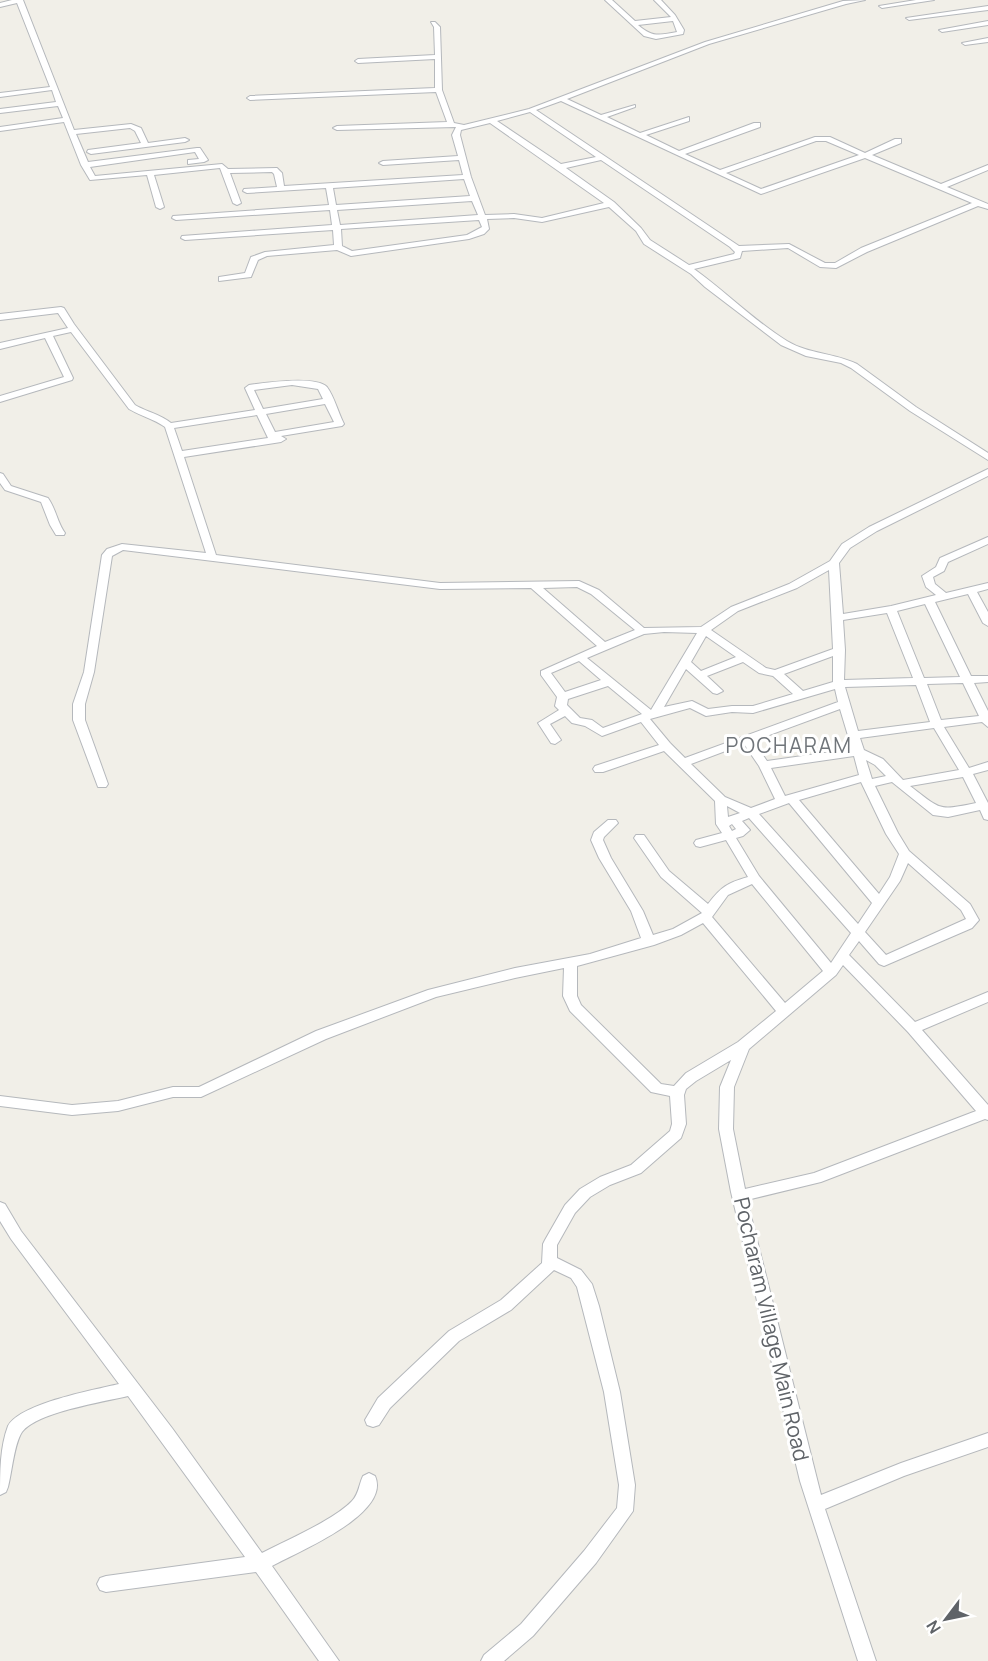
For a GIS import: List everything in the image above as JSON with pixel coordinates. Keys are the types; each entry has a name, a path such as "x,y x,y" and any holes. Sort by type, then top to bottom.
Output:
{"street":[{"path":"0,5 19,0 93,178 220,166 226,171 237,203"},
{"path":"608,0 651,37 680,34 681,30 675,19 657,0"},
{"path":"222,279 248,275 254,259 265,254 338,247 351,254 469,237 484,231 486,227 467,177 456,132 464,127 531,110 707,43 845,2 862,0"},
{"path":"882,6 931,0"},
{"path":"964,0 988,15"},
{"path":"909,18 988,8"},
{"path":"634,23 675,19"},
{"path":"433,23 437,27 440,90 451,124"},
{"path":"942,30 988,23"},
{"path":"966,43 988,40"},
{"path":"358,61 439,57"},
{"path":"0,94 55,88"},
{"path":"250,98 440,90"},
{"path":"562,99 677,154 764,192 898,141"},
{"path":"0,111 61,103"},
{"path":"601,117 633,106"},
{"path":"531,110 736,249 789,246 823,265 833,267 864,250 978,203"},
{"path":"640,135 686,119"},
{"path":"0,129 68,120"},
{"path":"492,121 610,204 631,221 647,242 687,268 784,343 808,354 844,361 854,366 913,409 988,457"},
{"path":"337,128 451,124 464,127"},
{"path":"677,154 757,125"},
{"path":"72,132 131,126 138,130 145,145"},
{"path":"721,172 815,139 838,142 988,207"},
{"path":"91,152 184,140"},
{"path":"194,149 204,160 94,175 87,165 194,149"},
{"path":"383,163 462,158"},
{"path":"558,167 601,158"},
{"path":"941,187 988,167"},
{"path":"226,171 274,170 278,173 281,189"},
{"path":"150,172 160,207"},
{"path":"247,191 467,177"},
{"path":"329,186 340,245 338,247"},
{"path":"176,218 476,198"},
{"path":"185,238 482,217 513,216 542,220 610,204"},
{"path":"687,268 736,256 738,252 736,249"},
{"path":"0,317 61,310 132,407 164,420 169,426 210,544 212,557"},
{"path":"0,346 73,329"},
{"path":"0,399 69,378 48,335"},
{"path":"178,455 273,438 339,424 330,401 320,386 292,382 249,388 273,438"},
{"path":"169,426 330,401"},
{"path":"273,438 338,430"},
{"path":"0,476 8,488 45,500 51,521 60,533"},
{"path":"650,715 704,630 711,623 730,611 796,585 834,563 846,546 873,529 985,478"},
{"path":"944,597 930,585 927,576 940,569 942,562 947,558 988,540"},
{"path":"102,784 79,720 79,704 90,672 107,555 122,547 440,586 535,586 566,583 585,585 642,631"},
{"path":"580,657 650,715 666,746 721,800 752,814 884,961 968,925 972,920 966,907 905,854 892,834 866,780 839,684 840,650 834,563"},
{"path":"535,586 603,646"},
{"path":"838,618 929,601 988,586"},
{"path":"972,591 988,623"},
{"path":"854,735 987,720 929,601"},
{"path":"764,765 859,752 879,762 897,781 933,809 943,813 985,811 976,789 937,724 891,609"},
{"path":"563,697 548,678 546,671 642,631 664,628 704,630 768,673 776,673 840,650"},
{"path":"700,675 743,658"},
{"path":"685,663 717,691"},
{"path":"776,673 801,696"},
{"path":"610,681 563,697 560,703 576,722 588,723 602,732 650,715 692,704 706,713 732,709 753,710 839,684 988,679"},
{"path":"684,764 746,738 844,704"},
{"path":"753,710 772,729"},
{"path":"555,740 544,723 566,711"},
{"path":"746,738 786,800 878,901"},
{"path":"599,769 666,746"},
{"path":"722,824 786,800 866,780 897,781 965,773 988,766"},
{"path":"721,800 722,824 755,879 831,972"},
{"path":"700,843 744,830 735,820"},
{"path":"612,823 598,835 597,840 605,858 637,911 649,942"},
{"path":"640,838 665,873 707,914 784,1011"},
{"name":"Pocharam Village Main Road","path":"867,1661 815,1505 740,1196 726,1129 726,1087 743,1046 831,972 896,878 905,854"},
{"path":"0,1101 72,1110 118,1106 173,1092 201,1092 321,1035 434,993 515,973 572,963 677,932 707,914 724,892 736,885 755,879"},
{"path":"740,1196 816,1178 987,1114 913,1028 841,955"},
{"path":"572,963 570,996 575,1008 657,1088 665,1091 679,1091"},
{"path":"913,1028 988,997"},
{"path":"490,1661 527,1630 590,1557 625,1511 627,1485 612,1392 591,1306 584,1284 576,1274 552,1263 547,1257 550,1244 570,1209 585,1193 605,1181 636,1169 676,1134 680,1124 679,1091 691,1077 743,1046"},
{"path":"0,1208 16,1235 330,1661"},
{"path":"373,1420 384,1403 454,1336 506,1305 552,1263"},
{"path":"0,1487 14,1432 21,1422 35,1413 131,1388"},
{"path":"815,1505 901,1470 988,1440"},
{"path":"106,1584 260,1563 344,1518 359,1506 366,1495 369,1481"}],"district":[{"name":"POCHARAM","path":"789,745"}]}
